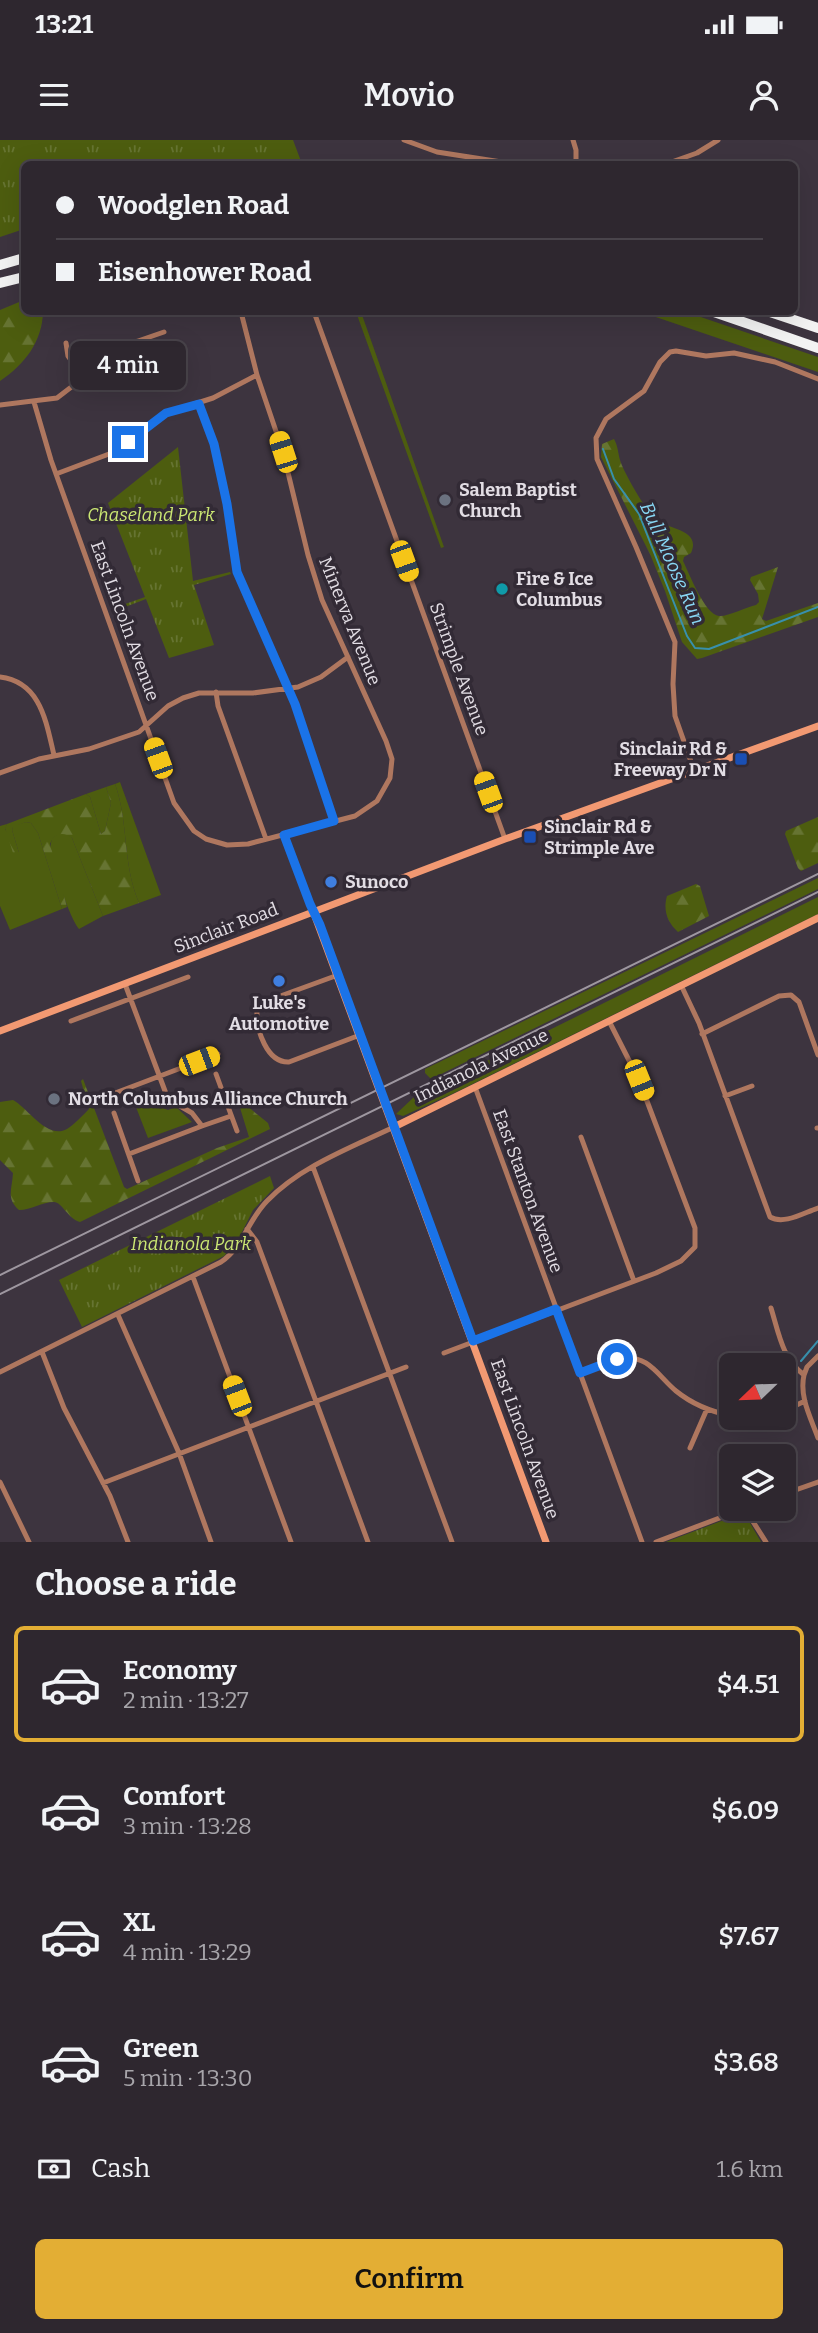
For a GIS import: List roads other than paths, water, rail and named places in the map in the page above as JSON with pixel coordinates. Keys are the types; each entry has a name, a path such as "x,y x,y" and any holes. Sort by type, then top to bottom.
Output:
{"highway":[{"path":"0,265 21,259"},
{"path":"0,283 21,278"},
{"path":"723,315 818,348"},
{"path":"779,315 818,328"}],"main road":[{"name":"Sinclair Road","path":"0,1031 505,839 818,726"},
{"name":"East Lincoln Avenue","path":"313,911 547,1542"},
{"name":"Indianola Avenue","path":"394,1127 818,918"}],"street":[{"path":"404,140 437,152 495,161"},
{"path":"573,140 576,161"},
{"path":"674,161 697,153 718,140"},
{"name":"Minerva Avenue","path":"242,315 257,375 283,452 312,569 386,741 391,760 390,778 377,801 355,816 334,821"},
{"name":"Strimple Avenue","path":"315,315 505,839"},
{"path":"0,405 57,398 128,345 164,332"},
{"path":"66,343 68,356 84,378"},
{"path":"694,770 675,716 675,642 597,459 596,438 606,419 644,391 665,356 676,351 706,356 734,353 775,362 818,379"},
{"path":"56,474 108,454 166,413 199,404 257,375"},
{"name":"East Lincoln Avenue","path":"34,402 56,474 174,803 194,831 206,839 227,845 248,844 266,839"},
{"path":"199,404 214,444 227,504 237,572 289,689 334,821 266,839 218,706 216,692"},
{"path":"0,773 139,732 168,706 183,698 199,693 253,693 289,689 321,677 348,657"},
{"path":"0,677 18,681 37,698 47,722 54,755"},
{"name":"East Lincoln Avenue","path":"284,835 313,911"},
{"path":"338,975 264,1002 257,1011 263,1039 274,1058 289,1062 360,1035"},
{"path":"71,1021 188,977"},
{"path":"125,984 168,1099 192,1113 202,1126"},
{"path":"681,985 702,1034 767,1213 774,1220 785,1220 818,1208"},
{"path":"702,1034 779,996 791,995 799,1002 818,1055"},
{"path":"444,1353 634,1281 681,1261 695,1247 695,1228 656,1124 639,1080 610,1021"},
{"path":"102,1098 218,1054"},
{"path":"216,1074 237,1132"},
{"path":"725,1096 752,1086"},
{"name":"East Stanton Avenue","path":"475,1087 642,1542"},
{"path":"114,1113 138,1181"},
{"path":"129,1154 231,1116"},
{"name":"Indianola Avenue","path":"0,1372 118,1315 228,1257 240,1244 254,1214 293,1178 394,1127"},
{"path":"582,1137 634,1281"},
{"path":"313,1167 452,1542"},
{"path":"247,1229 257,1242 368,1542"},
{"path":"193,1277 291,1542"},
{"path":"771,1308 786,1354 792,1365 804,1375"},
{"path":"118,1315 179,1453 211,1542"},
{"path":"42,1352 64,1408 103,1483 128,1542"},
{"path":"818,1356 807,1367 802,1384 804,1401 818,1438"},
{"path":"580,1373 617,1359 639,1360 659,1372 676,1391 707,1409 719,1412"},
{"path":"103,1483 406,1367"},
{"path":"796,1405 804,1401"},
{"path":"690,1448 707,1409"},
{"path":"0,1482 29,1542"},
{"path":"796,1490 818,1482"},
{"path":"656,1542 719,1519"},
{"path":"753,1521 766,1542"}],"waterway":[{"name":"Bull Moose Run","path":"603,449 614,479 639,514 687,636 695,648 709,649 818,607"},
{"path":"801,1361 818,1341"}],"railway":[{"path":"0,1275 818,874"},
{"path":"0,1294 818,892"}],"place":[{"name":"Salem Baptist Church","path":"445,500"},
{"name":"Fire & Ice Columbus","path":"502,589"},
{"name":"Sinclair Rd & Freeway Dr N","path":"741,759"},
{"name":"Sinclair Rd & Strimple Ave","path":"530,837"},
{"name":"Sunoco","path":"331,882"},
{"name":"Luke's Automotive","path":"279,981"},
{"name":"North Columbus Alliance Church","path":"54,1099"}],"park label":[{"name":"Chaseland Park","path":"151,515"},
{"name":"Indianola Park","path":"191,1244"}]}
